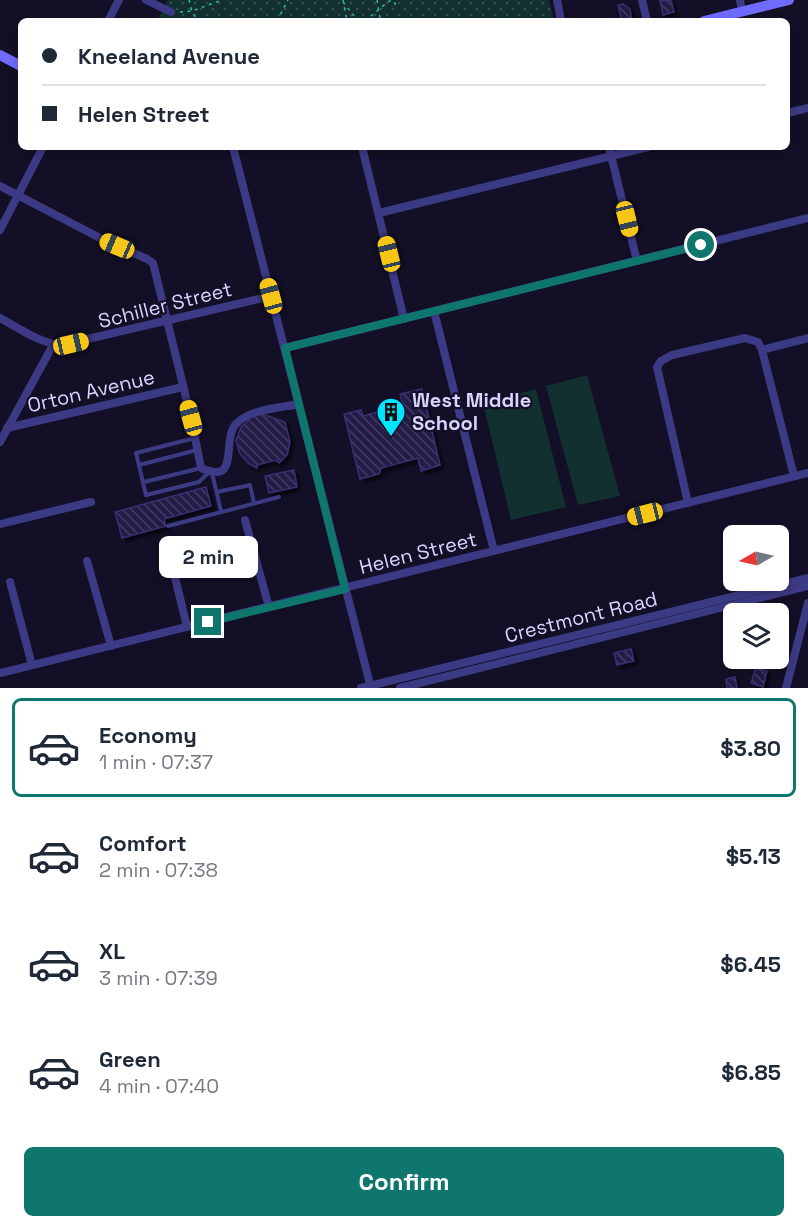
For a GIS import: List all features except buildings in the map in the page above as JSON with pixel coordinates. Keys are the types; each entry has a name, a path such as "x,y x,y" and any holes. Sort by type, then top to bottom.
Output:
{"street":[{"path":"110,18 119,0"},
{"path":"147,0 171,12"},
{"path":"557,0 560,18"},
{"path":"642,0 646,18"},
{"path":"740,0 742,12"},
{"path":"717,18 789,0"},
{"path":"0,55 18,64"},
{"path":"790,112 808,108"},
{"path":"0,230 41,150"},
{"path":"234,150 371,687"},
{"path":"363,150 405,318"},
{"path":"610,150 637,261"},
{"path":"379,213 636,150"},
{"path":"0,186 102,239 147,259 154,266 197,450 207,471 220,472 228,462 229,442 235,425 252,414 299,404"},
{"path":"285,348 808,218"},
{"name":"Schiller Street","path":"53,345 71,344 271,296"},
{"path":"434,311 494,551"},
{"path":"0,318 53,345 0,442"},
{"path":"688,503 657,367 659,363 672,355 745,338 758,342 794,476"},
{"path":"762,350 808,338"},
{"name":"Orton Avenue","path":"7,428 183,387"},
{"name":"Helen Street","path":"0,673 808,473"},
{"path":"0,524 91,502"},
{"path":"245,520 269,607"},
{"path":"167,544 187,627"},
{"path":"87,561 111,646"},
{"name":"Crestmont Road","path":"400,688 808,578"},
{"path":"10,582 32,665"},
{"name":"Crestmont Road","path":"361,688 484,658 808,586"},
{"path":"786,688 808,603"},
{"path":"484,658 487,666"}],"lane":[{"path":"195,438 136,453 146,495 199,483 207,471"},
{"path":"139,465 197,450"},
{"path":"144,482 207,471"},
{"path":"207,471 217,492 221,511"},
{"path":"217,492 250,484 254,503"},
{"path":"168,526 279,497"}],"path":[{"path":"189,0 196,18"},
{"path":"171,12 192,11 222,0"},
{"path":"279,18 288,0"},
{"path":"377,0 380,18"},
{"path":"343,1 346,18"},
{"path":"343,1 356,18"},
{"path":"368,18 389,1 394,1 398,9"}],"green space":[{"path":"168,0 549,0 553,18 159,18"},
{"path":"587,375 620,496 578,505 546,386"},
{"path":"536,389 566,507 511,520 483,403"}],"place":[{"name":"West Middle School","path":"391,438"}],"route":[{"path":"208,622 345,589 285,348 701,245"}]}
